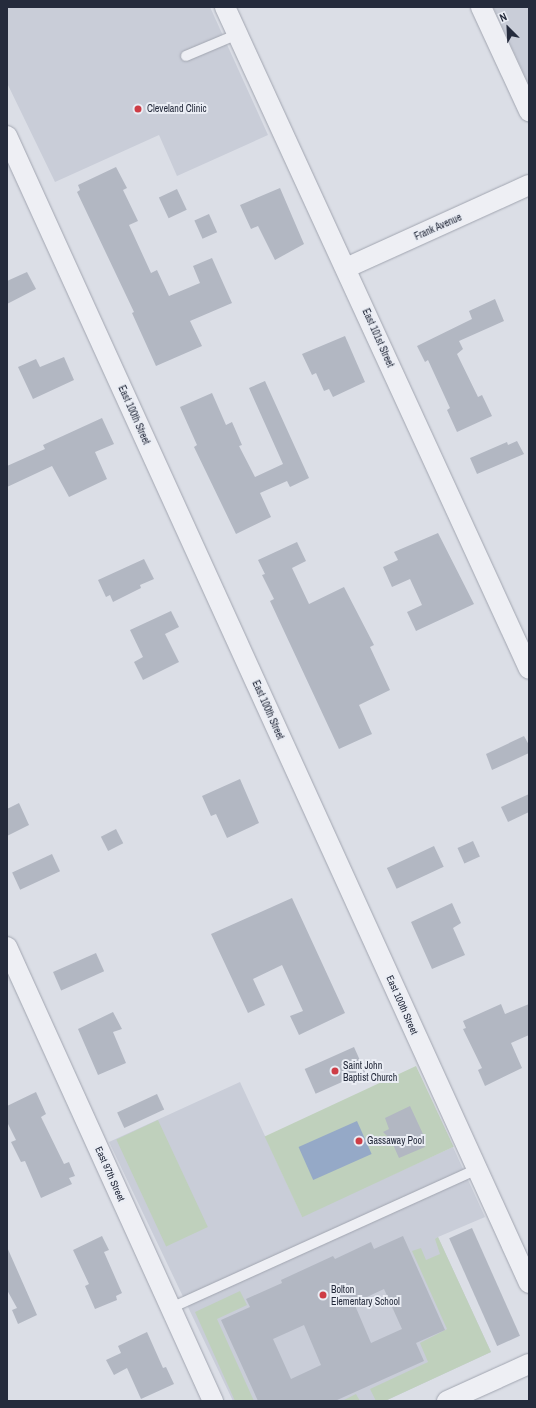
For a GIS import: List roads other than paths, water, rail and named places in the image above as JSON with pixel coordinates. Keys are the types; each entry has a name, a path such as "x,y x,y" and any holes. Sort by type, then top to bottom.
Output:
{"street":[{"name":"East 101st Street","path":"225,7 529,669"},
{"path":"481,7 529,111"},
{"name":"East 100th Street","path":"7,136 529,1283"},
{"name":"Frank Avenue","path":"346,268 529,185"},
{"name":"East 97th Street","path":"7,947 213,1401"},
{"path":"447,1401 529,1364"}],"lane":[{"path":"186,56 238,34"},
{"path":"171,1308 477,1169"}],"water":[{"path":"357,1121 372,1154 313,1180 299,1147"}],"place":[{"name":"Cleveland Clinic","path":"138,109"},
{"name":"Saint John Baptist Church","path":"335,1071"},
{"name":"Gassaway Pool","path":"359,1141"},
{"name":"Bolton Elementary School","path":"323,1295"}]}
